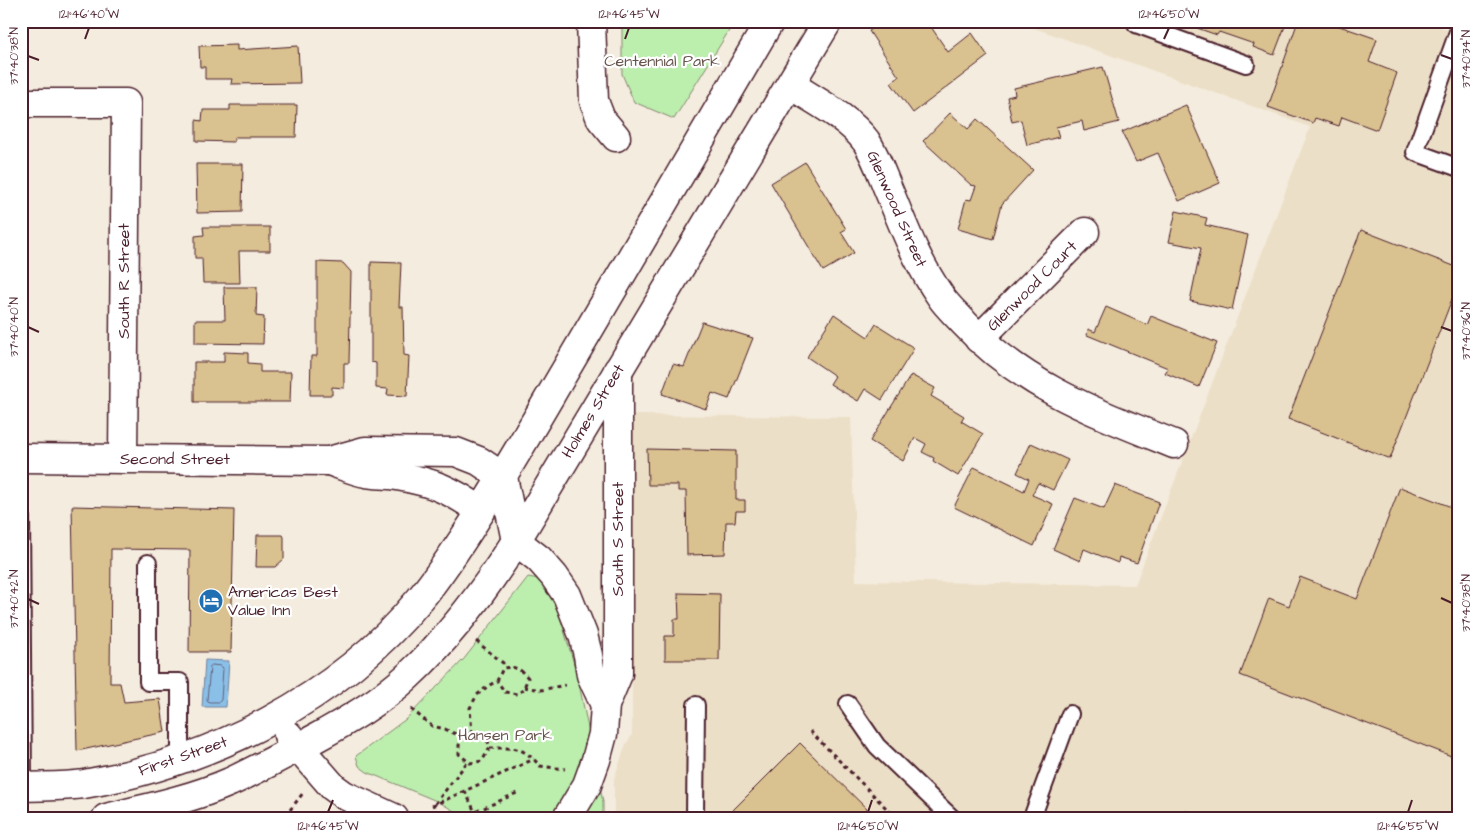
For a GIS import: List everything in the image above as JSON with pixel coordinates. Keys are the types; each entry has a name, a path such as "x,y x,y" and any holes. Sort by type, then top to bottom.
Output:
{"street":[{"path":"591,21 594,101 601,119 616,137"},
{"path":"394,818 344,795 322,776 273,719 304,701 369,653 397,626 442,572 503,477 770,21"},
{"name":"Holmes Street","path":"299,747 342,724 408,677 460,622 488,584 516,541 828,21"},
{"name":"Glenwood Street","path":"791,85 845,122 865,141 875,158 917,260 942,299 979,339 1034,381 1088,410 1174,444"},
{"name":"South R Street","path":"21,103 126,103 123,459"},
{"name":"Glenwood Court","path":"979,339 1086,232"},
{"name":"South S Street","path":"567,818 587,785 596,760 602,734 605,705 618,674 618,370"},
{"name":"Second Street","path":"21,458 329,460 365,451 456,452 479,461 503,477"},
{"name":"Second Street","path":"329,460 366,473 395,475 440,486 459,495 481,512"},
{"path":"503,477 516,541 539,559 567,595 583,635 591,674 605,705"},
{"name":"First Street","path":"22,787 81,784 154,769 224,743 273,719"},
{"path":"106,818 175,801 229,782 299,747"}],"lane":[{"path":"1137,21 1136,24 1246,64"},
{"path":"1459,29 1415,152 1459,168"},
{"path":"21,516 22,787"},
{"path":"148,562 148,682 180,682 180,758"},
{"path":"848,704 877,746 952,818"},
{"path":"695,818 696,705"},
{"path":"1032,818 1070,714"}],"path":[{"path":"472,733 470,708 477,695 497,681 504,668 503,663 476,641"},
{"path":"497,681 505,692 518,694 524,687 528,678 521,670 510,667 504,668"},
{"path":"524,687 541,690 570,684"},
{"path":"411,708 432,726 445,729 462,737"},
{"path":"810,731 896,818"},
{"path":"472,733 483,734 488,739 490,748 482,761 470,763 459,754 458,745 462,737 472,733"},
{"path":"490,748 518,748 534,758 540,766 570,769"},
{"path":"468,761 433,806 534,758"},
{"path":"290,810 307,786"},
{"path":"465,791 475,812"},
{"path":"462,818 519,792"},
{"path":"516,818 529,816"}],"shaded area":[{"path":"1015,21 1429,21 1459,36 1459,818 614,818 614,779 626,744 632,735 633,415 851,417 856,581 1135,585 1310,127"}],"green space":[{"name":"Centennial Park","path":"622,21 735,21 674,119 634,102 622,74"},
{"name":"Hansen Park","path":"528,577 539,579 558,610 577,674 603,802 603,818 466,818 439,802 367,772 359,766 356,756 406,719 464,659"}],"water":[{"path":"205,660 229,661 226,707 202,707"}],"building":[{"path":"884,21 927,21 948,52 972,33 988,56 913,113 891,83 899,77 869,31"},
{"path":"1193,21 1287,21 1274,55 1253,47 1254,44 1219,32 1217,35 1197,28 1198,23"},
{"path":"1298,21 1325,21 1377,39 1369,62 1397,73 1377,130 1342,117 1339,126 1315,118 1313,123 1268,107"},
{"path":"237,45 237,50 298,46 300,83 231,84 232,79 205,79 205,67 200,67 199,46"},
{"path":"1103,67 1119,122 1084,131 1082,121 1056,127 1059,137 1027,145 1021,120 1012,122 1007,97 1015,95 1014,88"},
{"path":"230,105 297,105 296,137 234,137 234,142 196,141 196,120 202,121 203,110 230,110"},
{"path":"1186,105 1220,183 1179,201 1158,153 1136,162 1122,132"},
{"path":"950,113 968,129 977,119 1033,170 1002,204 993,239 958,229 966,199 971,200 976,186 971,185 923,141"},
{"path":"805,162 846,229 841,232 854,253 823,271 771,183"},
{"path":"196,164 243,164 242,212 197,213"},
{"path":"1176,211 1207,218 1205,225 1248,235 1232,310 1190,301 1201,248 1169,242"},
{"path":"203,227 270,227 270,251 239,251 240,283 203,283 202,258 195,258 195,236 204,235"},
{"path":"1361,230 1459,268 1459,281 1390,459 1288,419"},
{"path":"317,262 343,263 351,272 349,363 344,363 344,388 332,387 332,395 310,395 311,356 317,356"},
{"path":"371,262 401,263 399,307 403,307 404,355 409,356 407,396 387,395 388,389 376,388 376,363 371,362"},
{"path":"224,287 257,287 256,316 264,317 263,344 195,343 195,320 225,320"},
{"path":"1106,307 1147,325 1151,316 1217,343 1199,387 1165,373 1168,368 1087,335 1088,329 1095,332"},
{"path":"834,314 868,337 876,324 914,348 882,400 865,389 858,401 830,384 835,376 807,357"},
{"path":"702,322 753,338 729,399 712,393 706,409 662,394 673,364 684,367"},
{"path":"224,352 248,353 248,363 260,364 260,372 291,372 290,402 194,402 194,362 224,362"},
{"path":"911,375 935,388 931,396 964,416 961,421 983,434 958,476 933,461 934,458 922,452 926,444 915,438 903,461 870,441"},
{"path":"1031,443 1068,460 1053,490 1038,483 1032,495 1053,504 1034,546 954,507 974,467 1024,491 1029,479 1017,473"},
{"path":"647,449 736,451 736,500 745,500 745,511 736,511 735,522 726,522 725,554 687,555 686,491 678,491 678,485 648,485"},
{"path":"1115,485 1159,502 1137,563 1119,557 1118,563 1084,549 1080,561 1053,549 1075,498 1104,509"},
{"path":"1400,487 1459,510 1459,759 1240,675 1269,598 1289,606 1300,577 1357,599"},
{"name":"Americas Best Value Inn","path":"72,506 234,510 231,652 189,652 190,550 111,549 110,683 120,683 124,702 160,699 165,732 77,751"},
{"path":"257,535 283,535 284,559 275,567 256,567"},
{"path":"678,593 720,594 719,660 665,660 665,636 674,636 674,619 679,619"},
{"path":"800,743 876,818 725,818"},
{"path":"1184,810 1205,818 1181,818"}],"place":[{"name":"Americas Best Value Inn","path":"211,601"}]}
